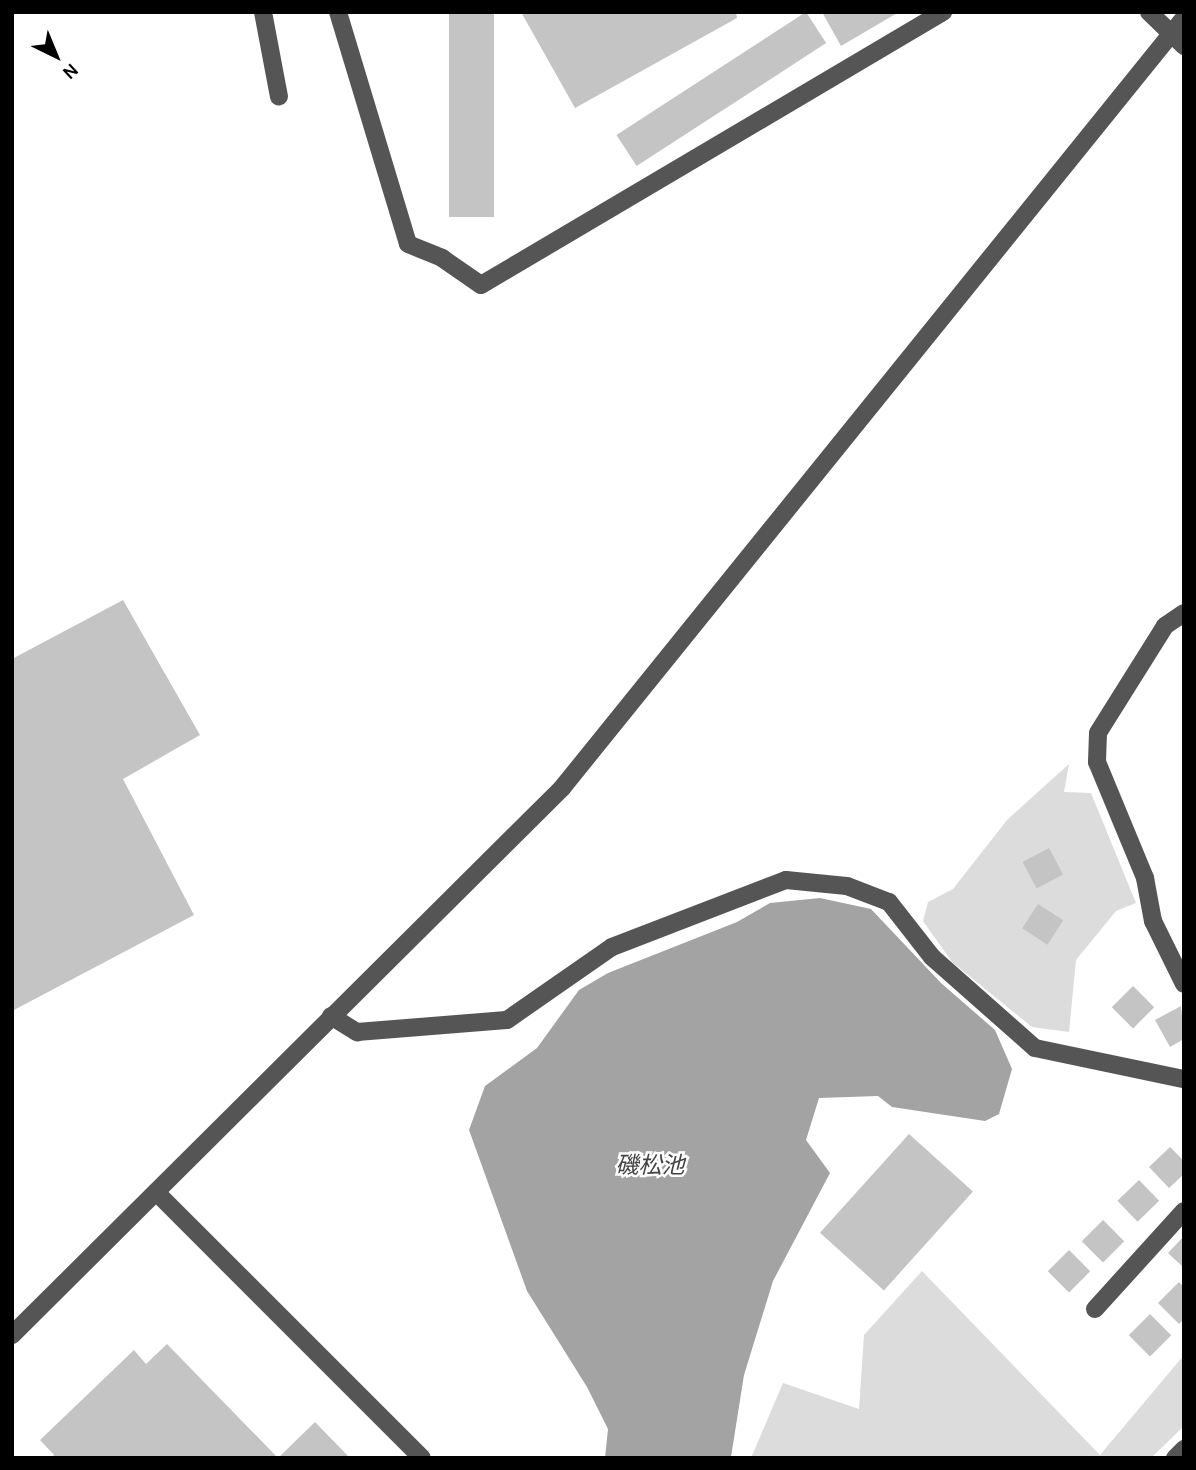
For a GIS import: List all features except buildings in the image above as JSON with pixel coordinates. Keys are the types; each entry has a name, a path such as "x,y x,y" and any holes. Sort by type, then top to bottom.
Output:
{"street":[{"path":"262,12 279,97"},
{"path":"338,12 408,244 442,258 481,285 943,12"},
{"path":"1149,12 1184,46"},
{"path":"12,1335 562,788 1184,18"},
{"path":"1184,613 1166,626 1098,733 1097,762 1145,878 1153,921 1184,984"},
{"path":"331,1016 357,1032 507,1020 612,947 786,880 847,887 889,902 932,957 1035,1048 1184,1079"},
{"path":"156,1192 422,1458"},
{"path":"1095,1309 1184,1211"},
{"path":"1175,1458 1184,1449"}],"shaded area":[{"path":"1069,764 1064,792 1091,793 1136,903 1116,911 1076,960 1069,1032 1032,1027 952,962 923,921 928,902 953,889 1007,820"},
{"path":"922,1271 1100,1455 1184,1355 1184,1426 1151,1458 751,1458 783,1383 859,1409 864,1335"}],"water":[{"name":"磯松池","path":"820,898 871,909 941,983 995,1030 1012,1069 999,1114 985,1121 892,1107 878,1096 819,1098 806,1140 830,1173 773,1281 744,1375 731,1457 605,1458 608,1429 587,1387 527,1291 469,1130 485,1086 537,1048 579,990 608,973 737,922 770,903"}]}
